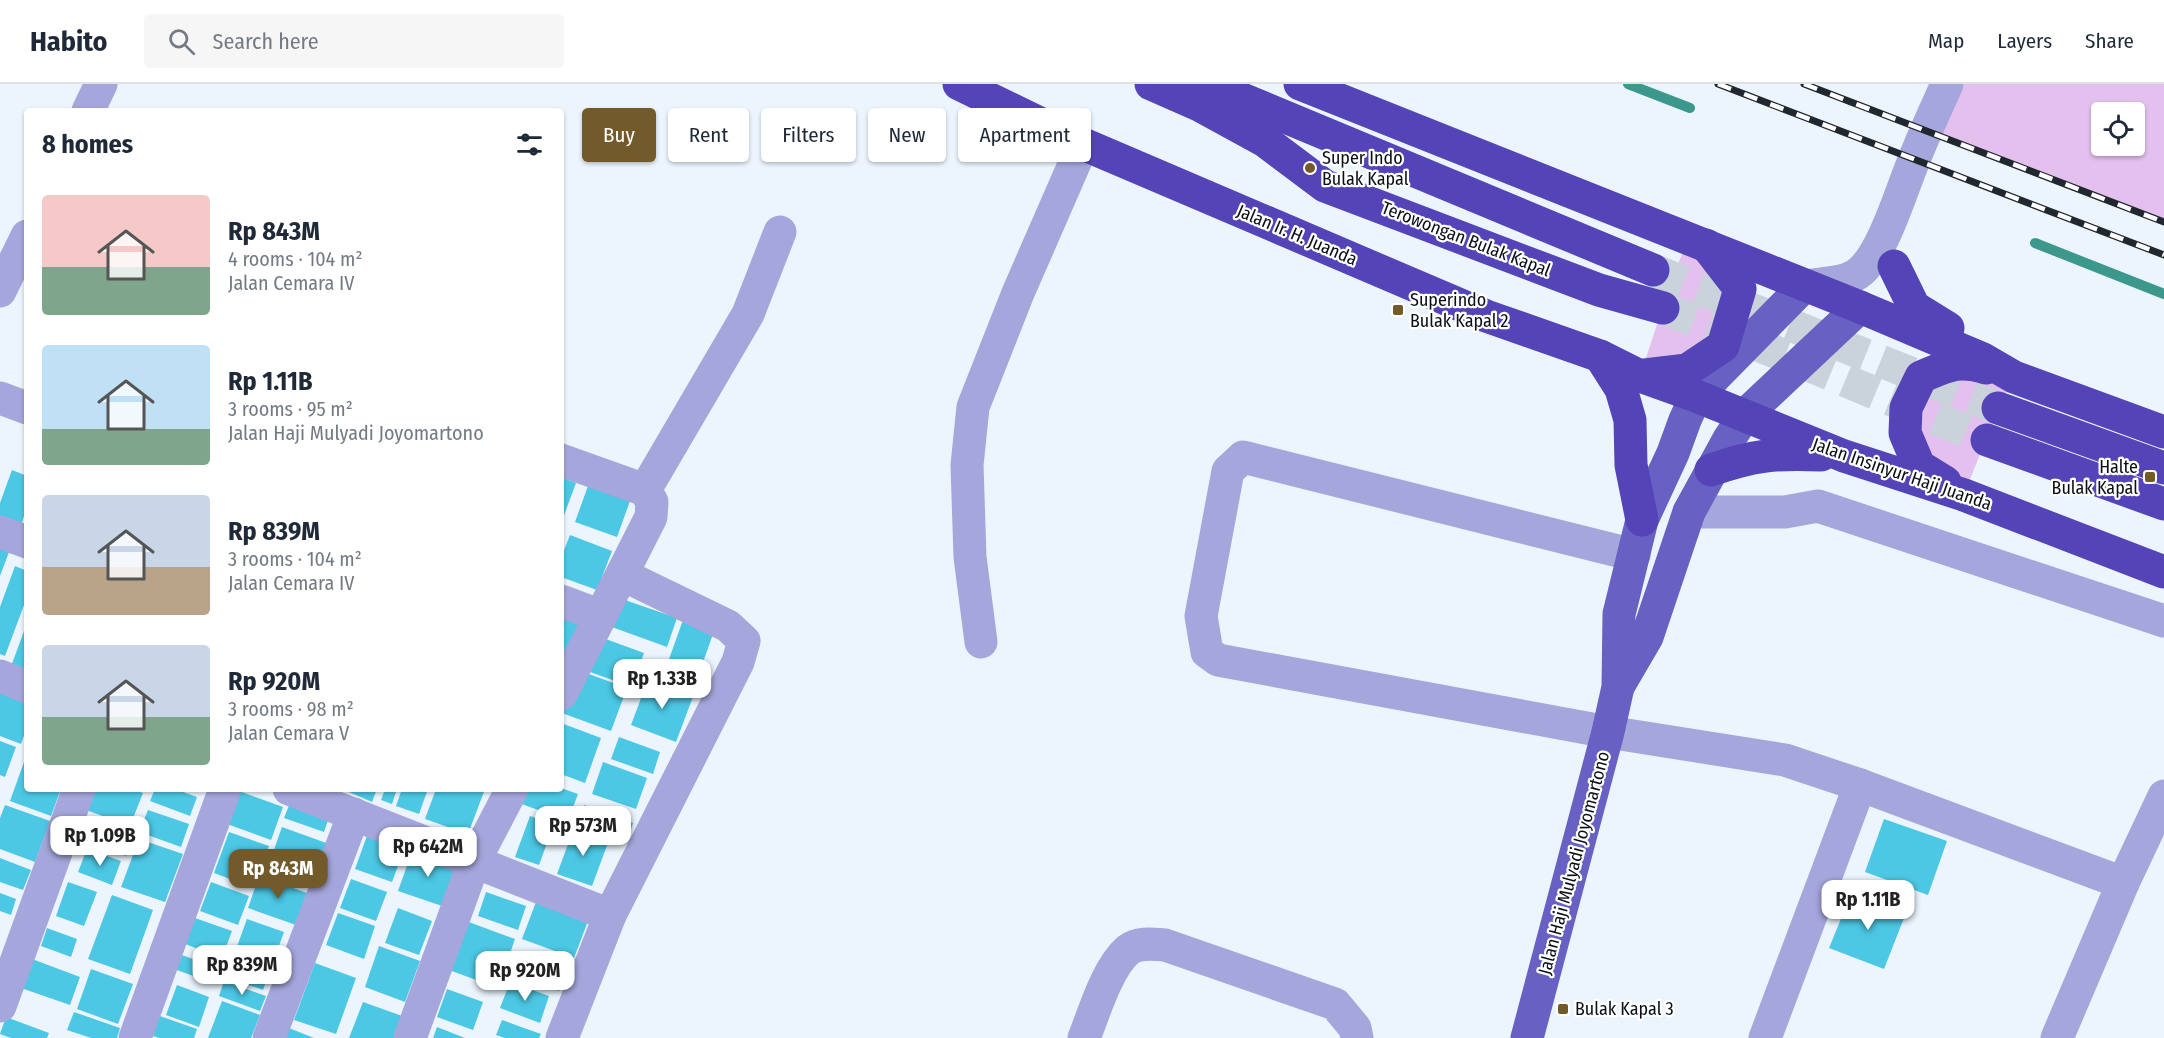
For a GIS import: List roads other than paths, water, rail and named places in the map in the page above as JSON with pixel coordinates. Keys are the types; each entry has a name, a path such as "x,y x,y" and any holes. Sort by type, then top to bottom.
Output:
{"highway":[{"name":"Jalan Ir. H. Juanda","path":"959,84 1009,108"},
{"name":"Terowongan Bulak Kapal","path":"1151,84 1201,106 1265,141 1325,186 1599,290 1663,308"},
{"path":"1206,84 1653,270"},
{"path":"1300,84 1860,307 1983,359 2014,377"},
{"name":"Jalan Ir. H. Juanda","path":"1091,147 1486,316 1600,356 1640,376"},
{"path":"1640,376 1687,370 1723,346 1740,289 1705,244"},
{"path":"1894,266 1914,307 1934,321 1985,346 2014,377"},
{"path":"1600,356 1622,389 1630,420 1631,465 1642,520"},
{"path":"1964,495 1919,466 1905,433 1906,408 1921,377 1953,364 1967,363 2014,377 2164,432"},
{"name":"Jalan Insinyur Haji Juanda","path":"1640,376 1745,415 1844,456 1964,495 2164,572"},
{"path":"1998,408 2164,468"},
{"path":"1988,440 2164,504"},
{"path":"1711,470 1748,458 1780,453 1844,456"}],"main road":[{"path":"1618,687 1618,614 1642,520 1696,396 1804,286"},
{"path":"1618,687 1647,637 1689,512 1711,470 1745,415 1860,307"},
{"name":"Jalan Haji Mulyadi Joyomartono","path":"1527,1038 1618,687"}],"street":[{"path":"89,108 101,84"},
{"path":"1804,286 1841,281 1861,272 1872,258 1894,215 1914,160 1947,84"},
{"path":"981,642 970,557 967,465 973,407 1018,293 1075,162"},
{"path":"1860,307 1894,266 1894,215"},
{"path":"645,490 748,314 780,232"},
{"path":"0,398 24,407"},
{"path":"1634,555 1243,458 1228,471 1201,616 1207,651 1218,660 1608,732 1785,760 1860,785 2123,883"},
{"path":"564,461 645,490 652,502 651,517 564,688"},
{"path":"1689,512 1785,512 1818,506 2164,621"},
{"path":"0,532 24,541"},
{"path":"562,1038 610,915 738,662 744,642 728,626 623,575"},
{"path":"564,602 601,616"},
{"path":"0,676 24,686"},
{"path":"1765,1038 1860,785"},
{"path":"0,1006 79,792"},
{"path":"135,1038 224,792"},
{"path":"297,792 610,915"},
{"path":"410,1038 474,862 510,792"},
{"path":"2057,1038 2123,883 2164,796"},
{"path":"269,1038 354,814"},
{"path":"1084,1038 1110,976 1129,949 1144,944 1165,945 1335,1004 1355,1028 1357,1038"}],"waterway":[{"path":"1628,84 1690,108"},
{"path":"2035,243 2164,294"}],"tunnel":[{"path":"1653,270 1998,408"},
{"path":"1663,308 1806,364 1987,440"}],"railway":[{"path":"1718,84 2164,255"},
{"path":"1804,84 2164,222"}],"place":[{"name":"Super Indo Bulak Kapal","path":"1310,168"},
{"name":"Superindo Bulak Kapal 2","path":"1398,310"},
{"name":"Halte Bulak Kapal","path":"2150,477"},
{"name":"Bulak Kapal 3","path":"1563,1009"}]}
